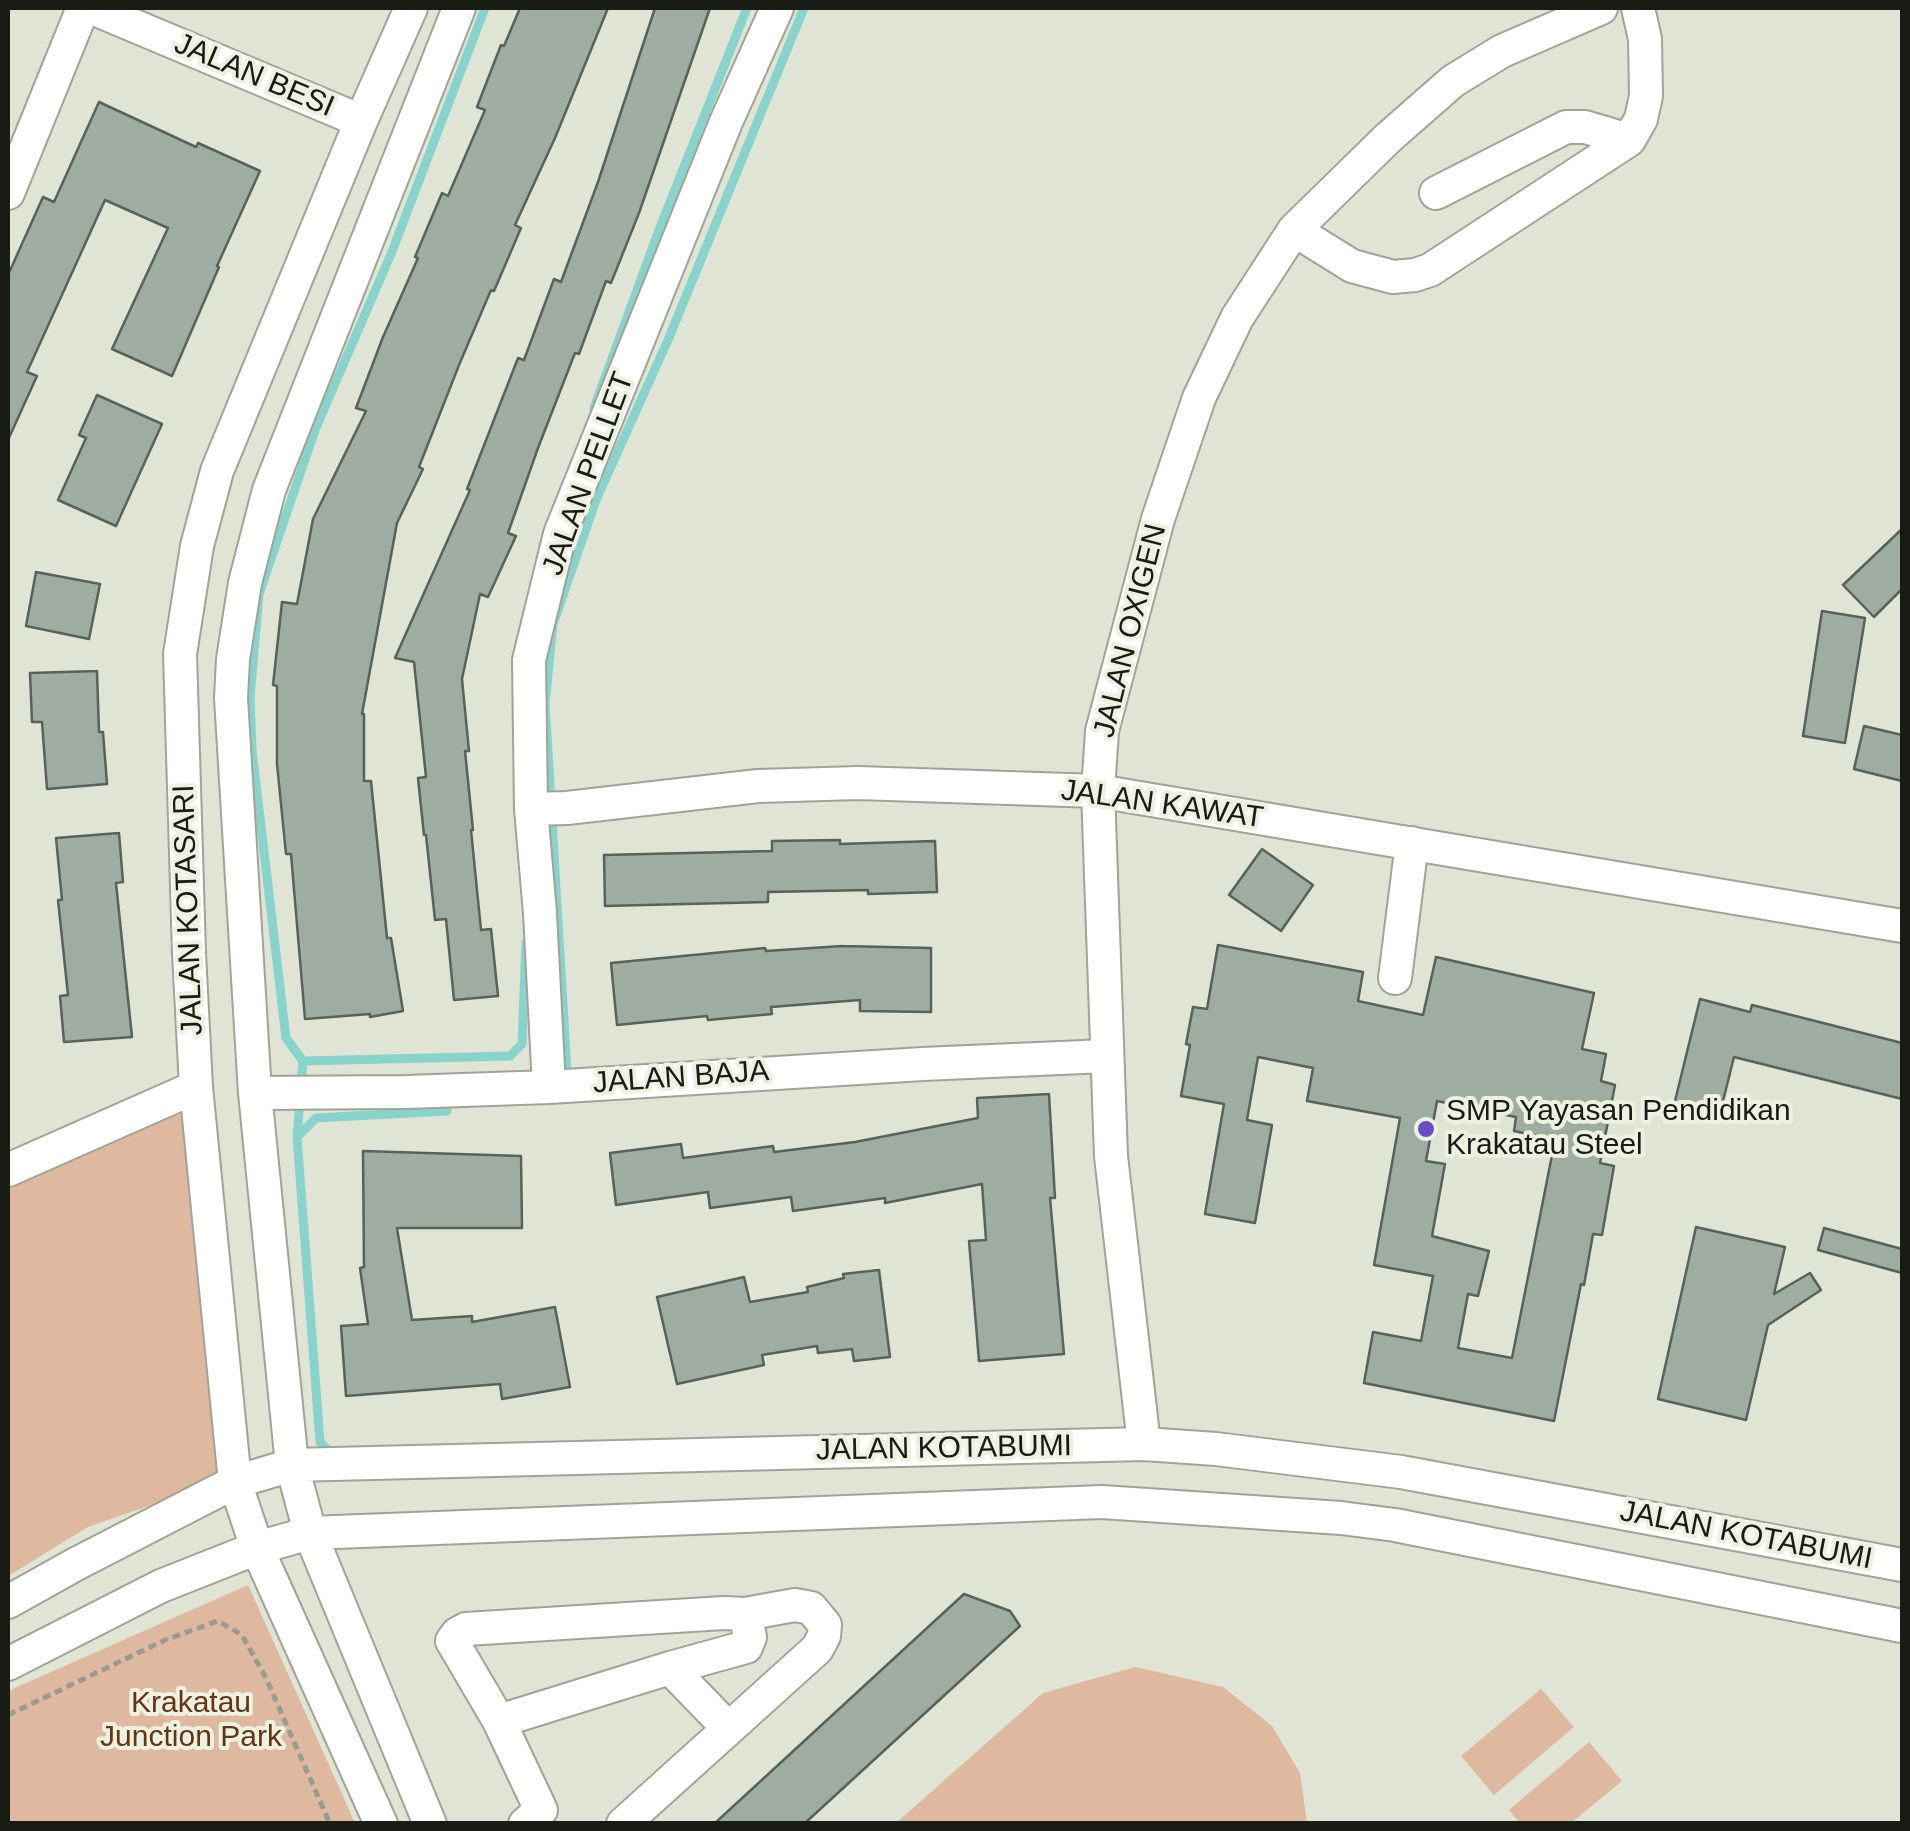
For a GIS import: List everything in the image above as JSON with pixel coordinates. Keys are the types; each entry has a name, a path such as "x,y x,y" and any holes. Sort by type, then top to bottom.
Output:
{"street":[{"path":"8,193 83,8"},
{"name":"JALAN BESI","path":"92,8 361,121"},
{"name":"JALAN KOTASARI","path":"382,1824 257,1548 235,1482 196,1087 180,654 197,546 217,471 411,8"},
{"name":"JALAN KOTASARI","path":"430,1824 310,1533 292,1465 231,698 245,583 269,490 459,8"},
{"name":"JALAN PELLET","path":"548,1087 540,912 545,808 529,660 560,534 726,122 777,8"},
{"name":"JALAN OXIGEN","path":"1144,1444 1111,1156 1098,791 1102,730 1158,520 1200,398 1237,318 1294,230 1453,80 1502,52 1601,8"},
{"path":"1294,230 1352,266 1393,277 1430,270 1629,140 1641,119 1646,96 1645,38 1638,8"},
{"path":"1436,193 1566,128 1584,127 1629,140"},
{"path":"180,654 233,660"},
{"name":"JALAN KAWAT","path":"545,808 758,786 858,784 1098,791 1902,926"},
{"path":"1395,978 1412,843"},
{"name":"JALAN BAJA","path":"260,1093 548,1087 1106,1056"},
{"path":"8,1170 196,1087"},
{"name":"JALAN KOTABUMI","path":"8,1602 235,1482 292,1465 1144,1444 1401,1472 1902,1565"},
{"path":"1395,1526 1401,1472"},
{"name":"JALAN KOTABUMI","path":"8,1664 161,1586 257,1548 310,1533 1102,1502 1340,1518 1395,1526 1902,1626"},
{"path":"538,1819 499,1722 452,1642 457,1634 466,1629 745,1614 796,1605 811,1608 825,1625 818,1649 623,1824"},
{"path":"499,1722 746,1647 750,1637 745,1614"},
{"path":"670,1668 728,1728"}],"path":[{"path":"8,1715 165,1640 218,1622 242,1635 266,1678 330,1824"}],"green space":[{"path":"195,1110 240,1474 88,1527 8,1576 8,1167"},
{"name":"Krakatau Junction Park","path":"248,1585 355,1823 8,1823 8,1691"},
{"path":"1135,1667 1223,1687 1272,1726 1300,1773 1307,1823 896,1823 1043,1693"},
{"path":"1541,1689 1574,1727 1494,1795 1461,1756"},
{"path":"1589,1742 1622,1781 1571,1823 1520,1823 1509,1810"}],"building":[{"path":"520,8 608,8 515,225 521,228 459,365 419,467 423,469 397,523 362,714 364,781 371,781 387,938 391,938 403,1011 370,1017 305,1019 291,854 286,854 277,764 277,686 273,685 282,602 297,604 313,519 366,411 356,408 383,337 442,193 448,196 485,110 477,107"},
{"path":"655,8 710,8 639,213 611,283 606,281 579,354 575,353 538,448 508,533 516,536 488,597 480,594 462,679 481,930 491,929 498,996 454,1000 446,919 435,920 424,835 418,778 426,777 414,662 395,658 470,490 467,489 518,358 524,360 554,279 561,282"},
{"path":"99,102 196,147 198,143 260,171 172,376 112,349 168,228 105,200 27,372 37,376 8,440 8,275 43,197 54,202"},
{"path":"97,395 162,424 116,526 58,500 86,438 79,435"},
{"path":"1902,529 1902,589 1874,617 1843,585"},
{"path":"36,572 100,584 89,639 26,626"},
{"path":"1822,611 1865,618 1845,743 1803,736"},
{"path":"97,671 99,732 103,732 107,784 47,789 42,722 32,722 30,673"},
{"path":"1864,726 1902,735 1902,781 1854,769"},
{"path":"119,833 123,882 116,883 132,1037 64,1042 60,996 68,995 56,838"},
{"path":"840,840 840,844 935,841 937,892 768,892 768,902 605,906 604,855 772,851 772,841"},
{"path":"1262,849 1313,885 1281,931 1229,895"},
{"path":"1218,945 1363,972 1358,1001 1423,1015 1436,957 1594,993 1582,1049 1606,1054 1601,1081 1615,1085 1600,1163 1614,1166 1602,1235 1593,1234 1584,1285 1581,1284 1554,1421 1364,1383 1373,1332 1421,1341 1433,1276 1374,1265 1400,1118 1307,1101 1313,1068 1258,1057 1247,1120 1272,1125 1255,1223 1205,1214 1224,1104 1181,1096 1193,1007 1207,1009","holes":["1437,1101 1516,1117 1514,1131 1555,1140 1512,1358 1458,1348 1468,1294 1478,1296 1489,1251 1432,1236 1445,1164 1426,1161"]},
{"path":"842,946 931,948 931,1012 860,1011 860,1000 771,1007 772,1014 617,1025 611,963 765,948 766,951"},
{"path":"1700,999 1750,1012 1752,1005 1902,1043 1902,1099 1734,1057 1719,1117 1674,1105"},
{"path":"1049,1094 1055,1198 1050,1198 1064,1354 979,1361 969,1241 986,1240 982,1184 885,1203 885,1198 793,1211 791,1197 710,1208 708,1192 616,1205 610,1153 681,1144 683,1158 773,1146 774,1152 855,1142 978,1118 977,1098"},
{"path":"363,1151 521,1156 522,1228 397,1228 412,1320 472,1316 472,1322 555,1307 570,1387 502,1399 500,1384 346,1396 341,1326 368,1324 360,1268 364,1267"},
{"path":"1696,1227 1785,1247 1774,1294 1810,1273 1821,1290 1768,1325 1746,1420 1658,1399"},
{"path":"1824,1228 1902,1249 1902,1273 1818,1250"},
{"path":"879,1270 890,1357 854,1361 852,1349 818,1353 817,1346 762,1355 764,1365 677,1384 657,1297 744,1277 750,1302 808,1292 807,1287 844,1278 843,1274"},
{"path":"964,1594 1010,1611 1020,1626 804,1824 714,1824"}],"waterway":[{"path":"301,1084 303,1061 286,1038 252,750 250,697 259,594 315,430 391,254 485,8"},
{"path":"594,408 747,8"},
{"path":"551,800 545,704 553,624 596,500 668,340 804,8"},
{"path":"558,820 552,821 567,1072"},
{"path":"303,1061 510,1056 522,1044 526,942"},
{"path":"297,1137 300,1100"},
{"path":"332,1455 320,1442 297,1137 316,1118 447,1111"}],"place":[{"name":"SMP Yayasan Pendidikan Krakatau Steel","path":"1426,1129"}]}
